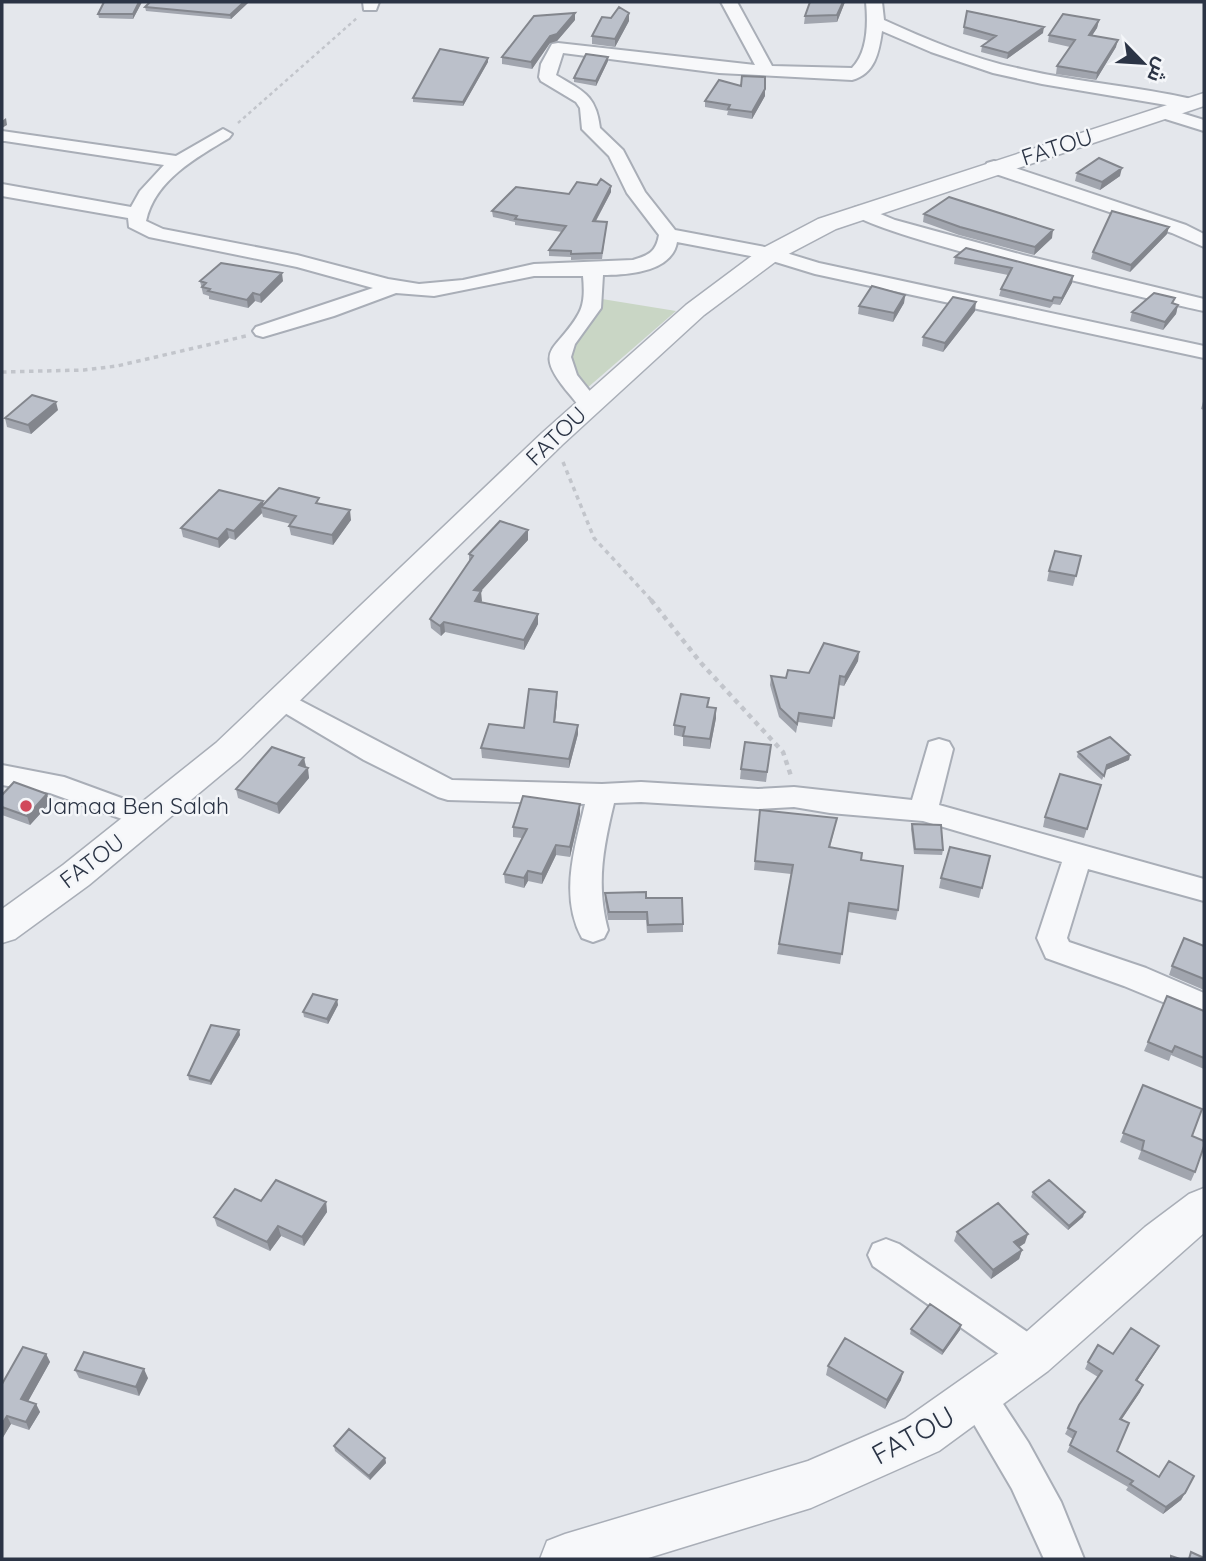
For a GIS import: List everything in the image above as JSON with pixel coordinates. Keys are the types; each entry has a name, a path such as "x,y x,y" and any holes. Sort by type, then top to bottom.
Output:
{"street":[{"path":"729,2 766,70"},
{"path":"223,134 178,162 150,193 137,214 136,223 142,228 297,261 394,287 418,290 454,288 538,270 628,268 657,259 667,251 669,235 636,193 617,154 592,129 589,108 582,98 547,77 558,48 621,54 697,66 852,75 862,69 871,43 876,22 874,2"},
{"path":"876,22 909,38 977,64 1029,76 1137,92 1191,110"},
{"path":"871,43 894,37 909,38"},
{"name":"FATOU","path":"2,929 147,818 228,751 589,404 695,310 770,254 816,229 861,212 994,167 1191,110"},
{"path":"5,136 178,162"},
{"path":"994,167 1179,229 1204,241"},
{"path":"2,190 137,214"},
{"path":"861,212 888,224 1005,256 1204,305"},
{"path":"669,235 770,254 816,268 1204,352"},
{"path":"589,404 566,375 560,358 563,348 589,315 593,303 592,270"},
{"path":"263,331 327,312 394,287"},
{"path":"282,701 374,753 448,790 602,794 641,792 758,799 794,796 830,803 923,811 1204,890"},
{"path":"923,811 939,749"},
{"path":"2,775 54,784 147,818"},
{"path":"593,930 586,906 583,875 602,794"},
{"path":"1079,856 1052,938 1058,950 1136,977 1204,1007"},
{"name":"FATOU","path":"565,1559 811,1484 922,1435 1032,1356 1161,1241 1204,1207"},
{"path":"886,1255 1032,1356"},
{"path":"977,1397 1013,1451 1051,1520 1064,1559"}],"path":[{"path":"223,134 257,109 370,4"},
{"path":"2,372 117,366 263,331"},
{"path":"552,439 594,538 643,590 701,663 783,752 789,764 794,796"}],"green space":[{"path":"602,299 676,311 586,389 565,357 590,324"}],"building":[{"path":"104,2 139,2 133,14 98,14"},
{"path":"150,2 244,2 230,15 145,7"},
{"path":"810,2 843,2 837,15 805,16"},
{"path":"619,7 629,13 615,39 592,36 602,17 611,18"},
{"path":"967,11 1044,27 1008,53 982,46 996,36 964,27"},
{"path":"575,13 557,34 550,36 531,62 502,57 534,16"},
{"path":"1063,14 1099,20 1089,35 1118,40 1097,73 1057,66 1075,40 1049,35"},
{"path":"440,49 488,58 463,102 413,98"},
{"path":"586,54 608,57 596,81 574,78"},
{"path":"742,76 765,77 765,89 752,112 728,109 730,105 705,101 719,80 741,86"},
{"path":"1099,158 1122,168 1102,182 1077,173"},
{"path":"601,179 611,186 593,221 607,222 602,253 571,254 571,251 549,250 566,226 515,219 517,216 492,211 516,187 569,194 577,182 597,185"},
{"path":"949,197 1053,230 1035,247 960,227 924,214"},
{"path":"1112,211 1169,227 1131,265 1093,252"},
{"path":"966,248 1073,276 1062,298 1054,297 1052,301 1001,289 1012,268 955,257"},
{"path":"221,263 282,273 260,295 253,293 247,300 208,291 210,289 202,287 206,283 200,281"},
{"path":"872,286 905,295 894,313 859,306"},
{"path":"1154,293 1175,298 1172,303 1178,305 1165,322 1132,312"},
{"path":"953,297 976,302 945,343 923,337"},
{"path":"32,395 56,402 28,425 5,418"},
{"path":"279,488 319,498 316,503 350,510 332,535 289,526 296,516 261,507"},
{"path":"219,490 263,501 234,531 227,529 218,539 181,528"},
{"path":"500,521 528,530 474,590 481,591 475,601 538,614 524,640 444,622 440,626 430,619 473,556 469,554"},
{"path":"1055,551 1081,556 1076,576 1049,571"},
{"path":"824,643 859,652 845,677 840,676 834,718 799,713 797,724 780,708 771,676 786,678 788,670 809,673"},
{"path":"529,689 557,692 554,722 578,725 569,759 481,748 489,724 524,728"},
{"path":"681,694 709,698 707,707 716,708 710,739 683,736 685,727 674,725"},
{"path":"1110,737 1130,755 1107,765 1104,776 1078,752"},
{"path":"745,742 771,745 767,772 741,769"},
{"path":"272,747 304,758 299,765 308,768 277,804 236,789"},
{"path":"1060,774 1101,785 1087,829 1045,817"},
{"path":"14,782 47,794 27,816 2,807 2,795"},
{"path":"523,796 580,804 570,847 556,845 542,874 528,871 524,878 504,874 527,829 513,827"},
{"path":"760,810 837,818 829,847 862,853 861,860 903,866 898,910 849,903 842,954 779,944 793,865 755,861"},
{"path":"912,824 941,825 943,850 915,849"},
{"path":"950,847 990,856 982,888 941,878"},
{"path":"646,892 646,898 682,898 683,924 648,925 647,912 609,912 605,893"},
{"path":"1184,938 1204,946 1204,979 1172,966"},
{"path":"313,994 337,1000 327,1019 303,1012"},
{"path":"1167,996 1204,1011 1204,1058 1175,1046 1172,1052 1148,1042"},
{"path":"211,1025 239,1030 210,1081 188,1075"},
{"path":"1143,1085 1202,1109 1192,1136 1204,1141 1195,1172 1142,1150 1144,1141 1123,1133"},
{"path":"276,1180 326,1202 302,1237 278,1226 267,1242 214,1217 235,1189 261,1201"},
{"path":"1049,1180 1085,1212 1069,1226 1033,1192"},
{"path":"998,1203 1028,1234 1014,1242 1022,1250 993,1270 957,1232"},
{"path":"930,1304 961,1325 943,1351 911,1329"},
{"path":"1131,1328 1159,1346 1136,1380 1143,1385 1120,1419 1129,1423 1117,1451 1159,1477 1169,1461 1194,1476 1185,1493 1166,1507 1130,1484 1133,1481 1070,1445 1076,1432 1068,1428 1079,1405 1102,1371 1088,1362 1098,1345 1113,1354"},
{"path":"845,1338 903,1372 887,1400 828,1366"},
{"path":"23,1347 46,1354 21,1399 36,1404 26,1422 7,1416 2,1424 2,1384"},
{"path":"84,1352 144,1369 136,1387 75,1370"},
{"path":"349,1429 385,1458 369,1476 334,1446"},
{"path":"1191,1552 1204,1558 1204,1559 1189,1559"}],"place":[{"name":"Jamaa Ben Salah","path":"26,806"}]}
